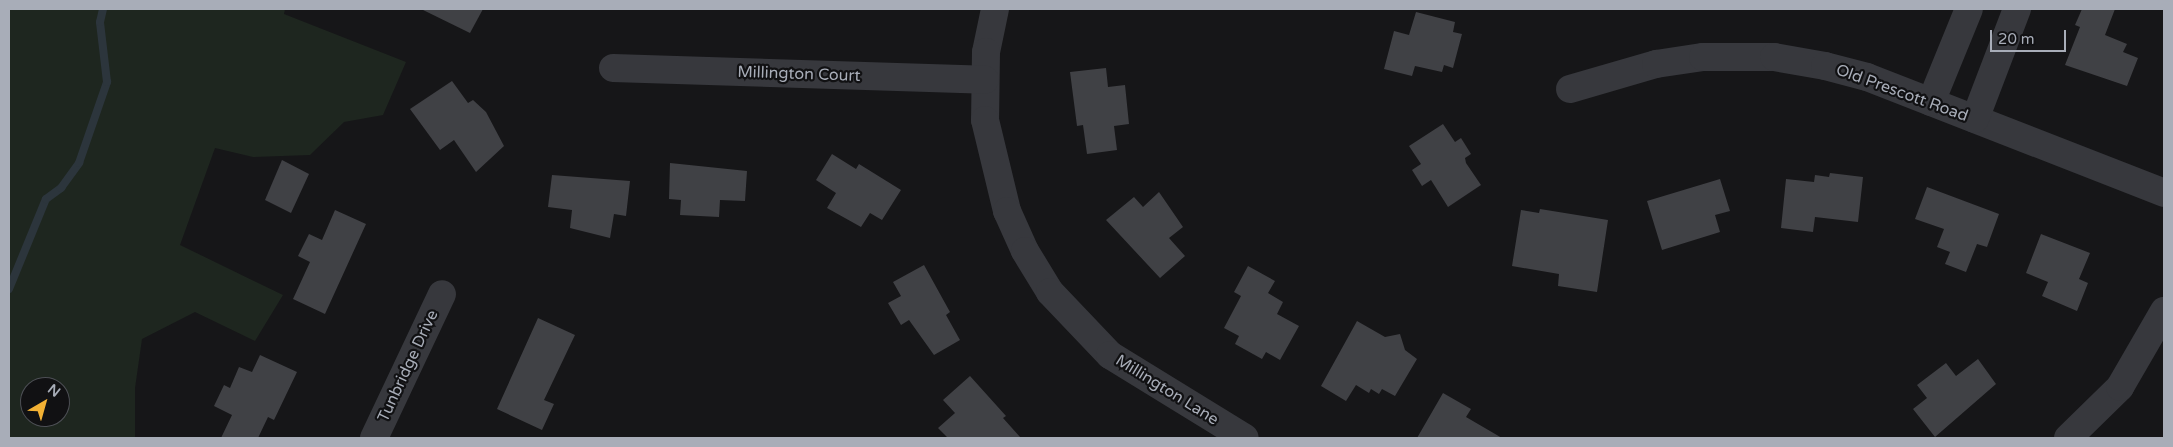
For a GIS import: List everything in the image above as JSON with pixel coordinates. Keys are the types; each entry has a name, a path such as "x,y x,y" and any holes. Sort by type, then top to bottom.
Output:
{"street":[{"name":"Millington Lane","path":"995,9 985,80 989,149 1007,211 1050,292 1110,355 1245,438"},
{"path":"1931,102 1969,9"},
{"path":"1975,119 2017,9"},
{"name":"Old Prescott Road","path":"1570,89 1656,64 1727,55 1825,66 1931,102 2164,193"},
{"name":"Millington Court","path":"613,68 985,80"},
{"name":"Tunbridge Drive","path":"374,438 442,294"},
{"path":"2068,438 2120,387 2164,311"}],"shaded area":[{"path":"9,9 285,9 284,14 406,62 383,115 344,122 310,155 253,157 215,148 180,245 283,295 255,341 195,312 142,339 135,388 135,438 9,438"}],"building":[{"path":"421,9 483,9 470,33"},
{"path":"2082,9 2115,9 2105,35 2127,44 2123,52 2138,58 2127,86 2065,65 2080,27 2075,25"},
{"path":"1416,12 1455,22 1453,32 1462,34 1453,68 1444,65 1442,72 1415,66 1412,76 1384,69 1394,31 1409,35"},
{"path":"1106,68 1108,87 1125,85 1129,124 1114,126 1117,150 1087,154 1083,125 1077,126 1070,72"},
{"path":"452,81 468,103 473,100 486,112 504,146 476,172 454,140 440,150 410,109"},
{"path":"1443,124 1455,142 1461,138 1471,154 1465,158 1466,163 1481,185 1448,207 1431,180 1422,186 1412,170 1421,164 1409,146"},
{"path":"832,154 856,169 859,164 901,190 882,220 870,213 861,227 827,208 836,193 816,180"},
{"path":"282,160 309,174 291,213 265,200"},
{"path":"670,163 747,171 745,201 720,200 719,217 680,215 681,200 669,199"},
{"path":"1830,173 1863,177 1858,222 1815,217 1813,232 1781,228 1786,179 1814,182 1815,175 1829,177"},
{"path":"552,175 630,181 626,216 614,214 610,238 570,228 572,210 548,207"},
{"path":"1720,179 1730,211 1715,215 1720,232 1662,250 1647,201"},
{"path":"1927,187 1999,214 1987,247 1977,244 1966,272 1945,264 1950,252 1937,247 1944,229 1915,219"},
{"path":"1159,192 1183,227 1169,238 1185,256 1160,278 1106,220 1134,197 1143,207"},
{"path":"1540,209 1608,220 1597,292 1558,286 1559,274 1512,266 1521,210 1539,213"},
{"path":"335,210 366,224 325,314 293,299 310,262 298,256 309,234 322,240"},
{"path":"2041,234 2090,253 2079,279 2088,283 2077,311 2042,296 2048,282 2026,273"},
{"path":"924,265 950,312 946,315 960,340 934,355 909,320 901,325 888,303 901,296 893,282"},
{"path":"1248,266 1275,281 1268,293 1283,302 1277,314 1299,326 1280,360 1266,352 1262,359 1235,344 1239,336 1224,328 1241,296 1234,292"},
{"path":"538,318 575,335 544,400 554,404 542,430 497,409"},
{"path":"1357,321 1385,337 1400,334 1405,350 1417,359 1395,396 1382,389 1379,394 1371,389 1369,393 1356,385 1346,401 1321,386"},
{"path":"260,355 297,372 274,420 268,417 258,438 221,438 232,415 214,406 224,385 230,388 239,367 252,372"},
{"path":"1978,359 1996,384 1935,437 1913,409 1927,398 1917,385 1946,363 1956,376"},
{"path":"970,376 1006,416 1003,418 1021,438 948,438 938,428 955,413 943,400"},
{"path":"1443,393 1471,409 1466,417 1502,438 1417,438"}],"waterway":[{"path":"9,289 46,199 61,188 79,163 107,82 100,22 103,9"}]}
